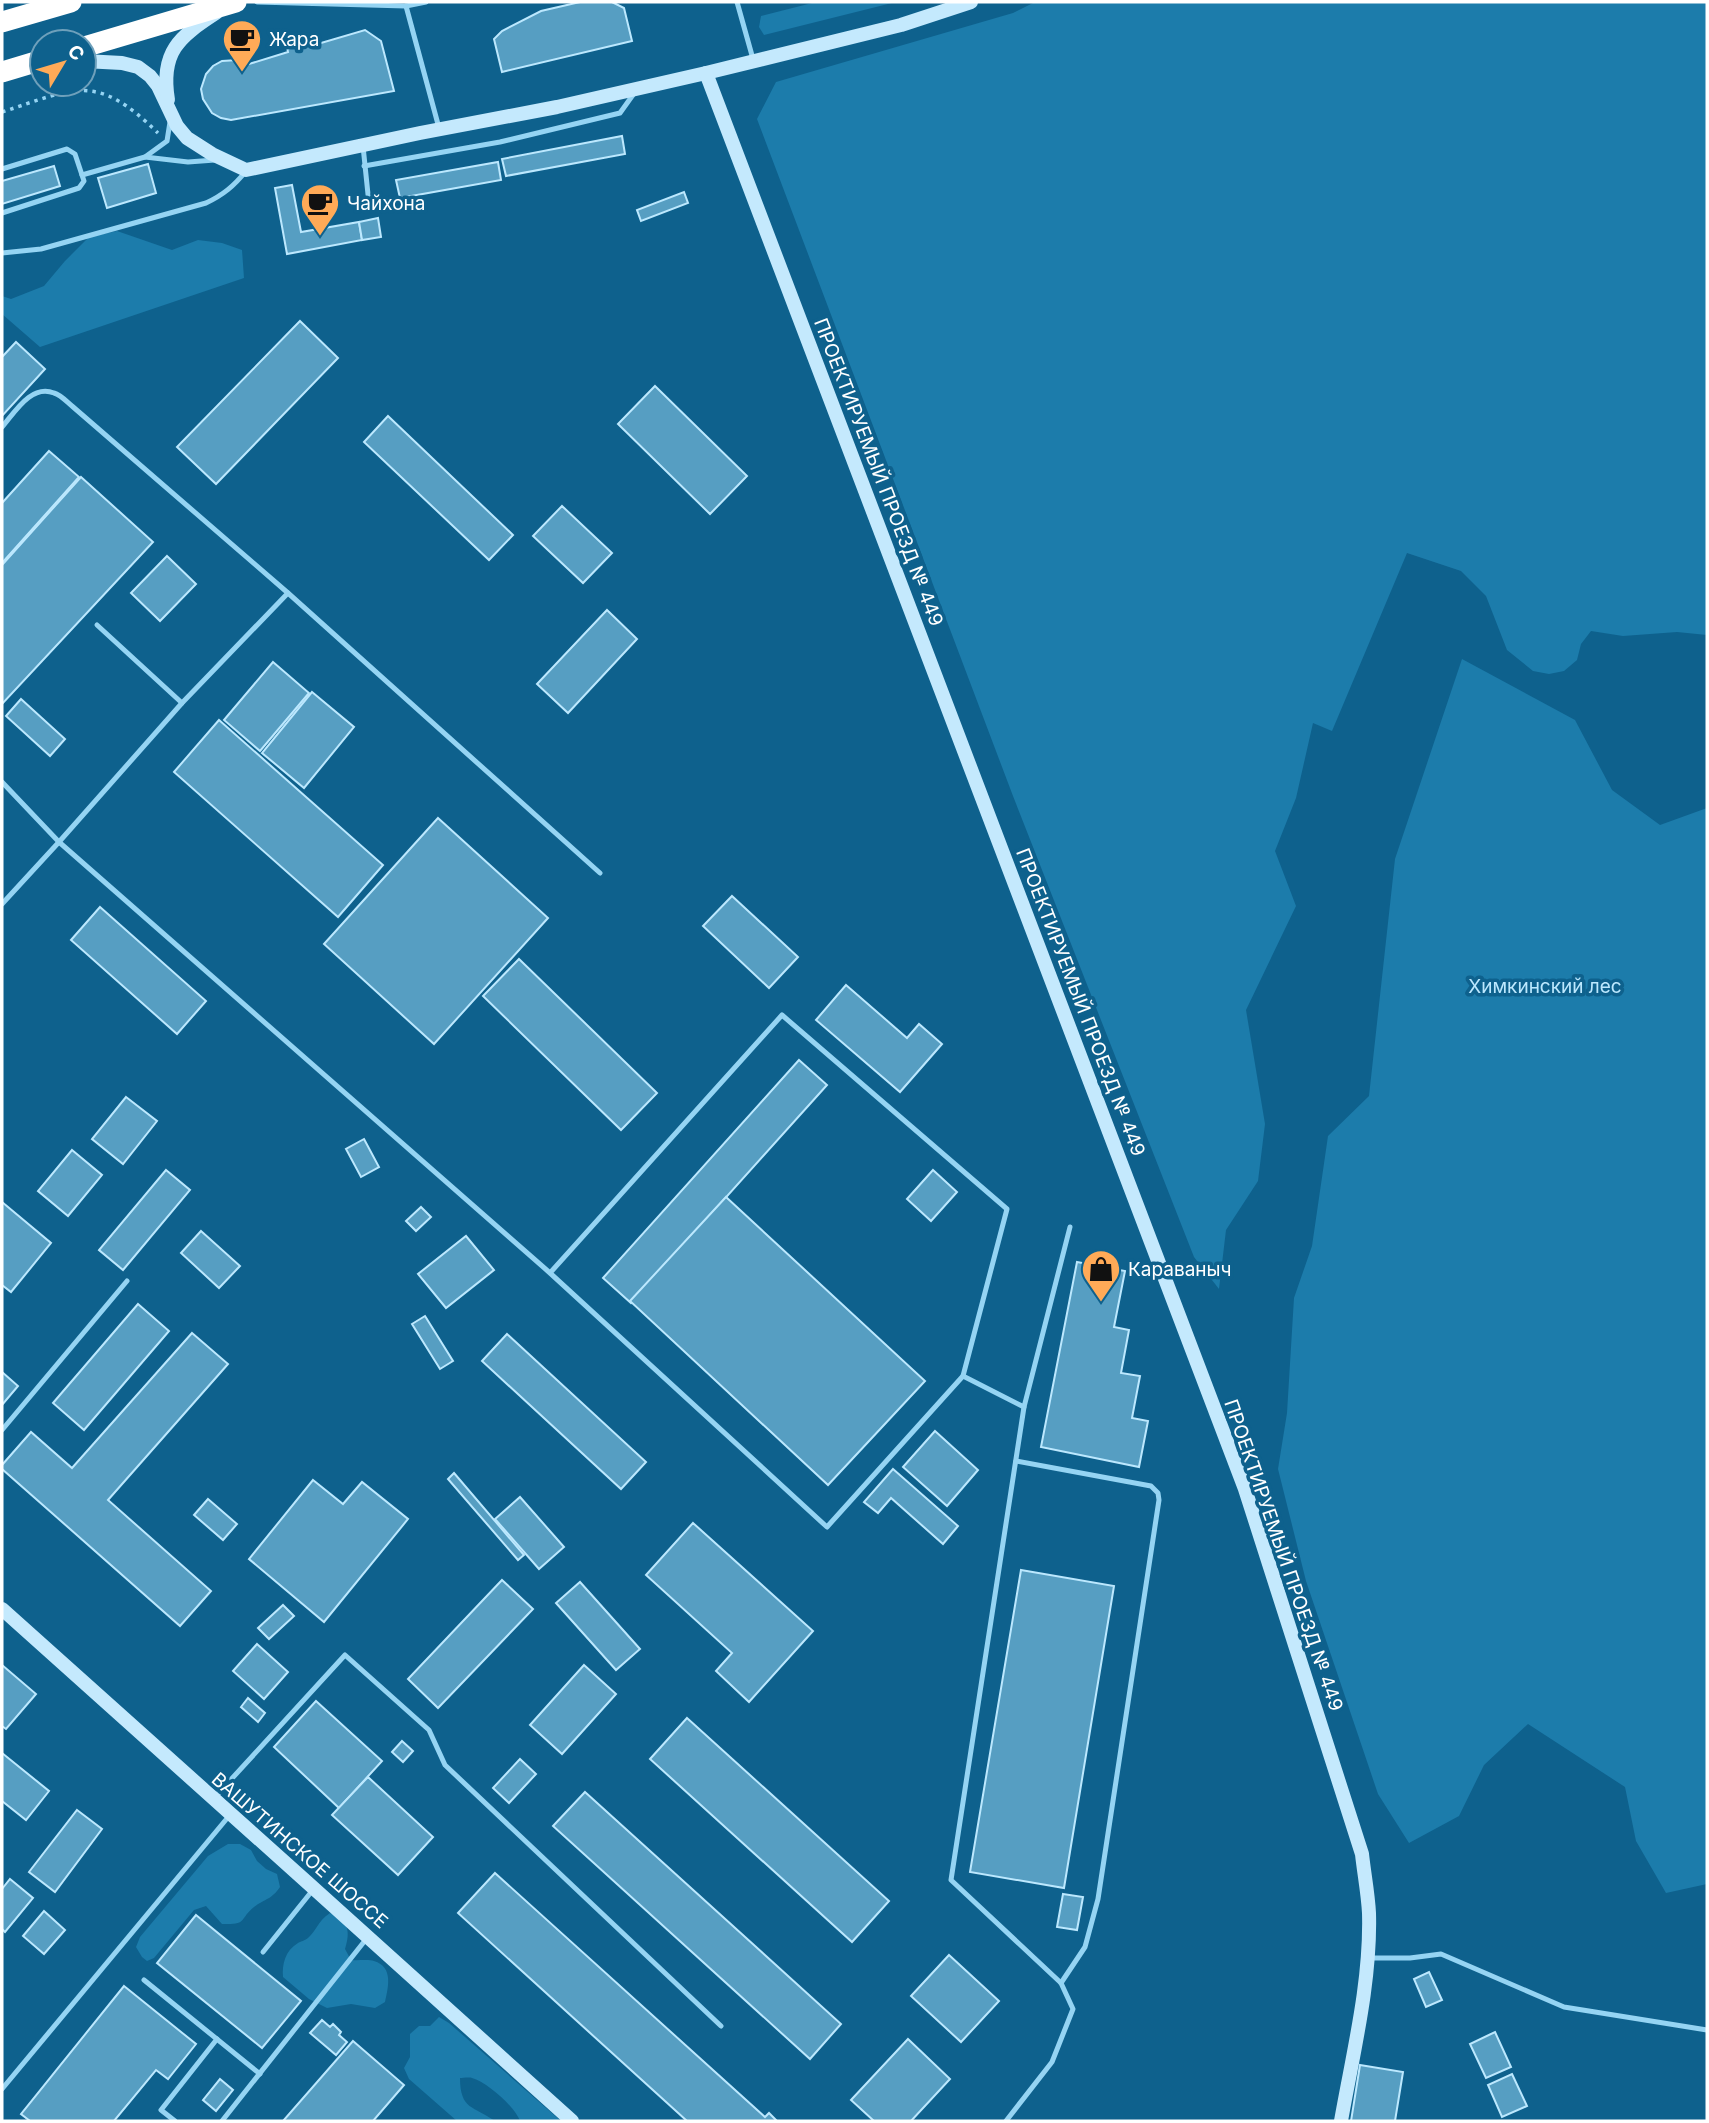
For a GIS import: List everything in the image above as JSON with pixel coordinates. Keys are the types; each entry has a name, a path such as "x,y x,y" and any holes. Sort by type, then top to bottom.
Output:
{"highway":[{"path":"2,22 71,2"},
{"path":"98,43 234,3"},
{"path":"2,72 28,64"}],"street":[{"path":"98,62 138,67 158,86 177,126 187,138 246,170 638,89 901,25 971,2"},
{"path":"170,112 167,66 173,48 204,21 234,3"},
{"name":"ПРОЕКТИРУЕМЫЙ ПРОЕЗД № 449","path":"706,73 1245,1489 1362,1854 1369,1913 1367,1958 1341,2121"},
{"name":"ВАШУТИНСКОЕ ШОССЕ","path":"2,1609 369,1935 572,2121"}],"lane":[{"path":"257,2 406,6 426,2"},
{"path":"737,2 754,62"},
{"path":"406,6 440,129"},
{"path":"364,166 500,142 620,113 638,89"},
{"path":"82,175 145,157 167,141 170,112"},
{"path":"362,146 369,204"},
{"path":"2,169 67,149 75,154 84,181 79,188 2,213"},
{"path":"145,157 188,163 222,159"},
{"path":"2,253 51,246 206,203 235,185 246,170"},
{"path":"2,427 31,394 43,391 55,393 288,593 600,873"},
{"path":"2,904 182,703 288,593"},
{"path":"97,625 182,703"},
{"path":"2,782 59,842 550,1273 827,1527 962,1376 1007,1209 782,1016 550,1273"},
{"path":"1006,2121 1052,2062 1073,2009 1061,1983 951,1880 1024,1407 1070,1227"},
{"path":"2,1430 127,1281"},
{"path":"962,1376 1024,1407"},
{"path":"1016,1461 1151,1486 1158,1493 1159,1500 1098,1899 1085,1947 1061,1983"},
{"path":"213,1799 345,1655 429,1730 445,1765 721,2026"},
{"path":"2,2090 231,1814"},
{"path":"263,1952 314,1888"},
{"path":"222,2121 369,1935"},
{"path":"1367,1958 1410,1958 1441,1954 1564,2007 1707,2030"},
{"path":"144,1980 260,2074"},
{"path":"175,2121 160,2110 217,2039"}],"path":[{"path":"2,112 57,94 96,90 113,97 167,141"}],"green space":[{"path":"816,2 896,2 764,35 759,27 761,16"},
{"path":"1035,2 1707,2 1707,635 1677,632 1623,636 1591,631 1581,644 1577,660 1564,671 1549,674 1533,671 1507,650 1486,596 1461,571 1407,553 1332,731 1313,723 1296,798 1275,851 1296,906 1246,1010 1265,1124 1258,1181 1226,1230 1219,1289 1194,1257 1013,796 757,119 776,82 1013,13"},
{"path":"117,231 172,250 198,240 222,243 242,250 244,278 40,347 2,314 2,296 11,299 44,286 89,237"},
{"name":"Химкинский лес","path":"1462,659 1575,720 1612,790 1660,825 1707,808 1707,1884 1666,1893 1636,1841 1625,1787 1528,1724 1484,1765 1459,1816 1409,1843 1378,1794 1306,1581 1278,1469 1287,1413 1294,1298 1312,1246 1328,1136 1369,1096 1395,859"},
{"path":"228,1844 240,1844 251,1850 257,1861 277,1874 280,1887 249,1911 240,1922 222,1924 206,1906 194,1910 154,1958 147,1961 136,1947 140,1937 208,1856"},
{"path":"330,1913 341,1919 346,1927 348,1937 345,1949 351,1960 374,1961 385,1968 388,1984 385,2002 375,2008 351,2004 327,2008 309,1999 283,1977 287,1954 308,1938"},
{"path":"439,2017 561,2121 520,2121 507,2102 492,2090 478,2080 460,2078 466,2102 495,2121 457,2121 409,2079 404,2068 410,2057 410,2034 419,2026 430,2026"}],"building":[{"path":"580,2 612,2 624,8 632,41 502,72 494,39 502,31 541,11"},
{"path":"365,30 381,41 394,91 231,120 212,113 203,99 201,89 206,74 222,61 238,60 249,64 288,52 286,43 301,38 304,48"},
{"path":"622,136 625,154 506,176 502,159"},
{"path":"498,162 501,180 400,198 396,180"},
{"path":"148,164 156,193 107,208 98,178"},
{"path":"54,166 60,186 2,204 2,181"},
{"path":"292,185 301,232 359,222 362,240 287,254 275,188"},
{"path":"684,192 688,203 641,221 637,210"},
{"path":"378,218 381,237 362,240 359,222"},
{"path":"300,321 338,358 216,484 177,447"},
{"path":"16,342 45,369 2,416 2,357"},
{"path":"655,386 747,476 710,514 618,424"},
{"path":"388,416 513,535 489,560 364,442"},
{"path":"49,451 79,477 2,563 2,503"},
{"path":"81,477 153,542 2,704 2,565"},
{"path":"562,506 612,553 583,583 533,536"},
{"path":"167,556 196,584 160,621 131,593"},
{"path":"607,610 637,639 568,713 537,684"},
{"path":"273,662 309,693 260,751 224,720"},
{"path":"312,692 354,727 304,788 262,753"},
{"path":"21,699 65,739 50,756 6,716"},
{"path":"219,720 383,865 338,917 174,772"},
{"path":"438,818 548,918 434,1044 324,944"},
{"path":"732,896 798,957 769,988 703,926"},
{"path":"100,907 206,1001 177,1034 71,940"},
{"path":"519,959 657,1093 621,1130 483,996"},
{"path":"846,985 907,1038 919,1024 942,1044 900,1092 816,1020"},
{"path":"799,1060 827,1085 631,1303 603,1278"},
{"path":"126,1097 157,1121 123,1164 92,1139"},
{"path":"364,1139 379,1167 361,1177 346,1149"},
{"path":"72,1150 102,1175 68,1216 38,1191"},
{"path":"166,1170 190,1190 123,1270 99,1250"},
{"path":"933,1170 957,1192 931,1221 907,1199"},
{"path":"726,1197 925,1381 828,1485 630,1301"},
{"path":"2,1202 51,1243 11,1292 2,1285"},
{"path":"421,1207 431,1217 416,1231 406,1221"},
{"path":"201,1231 240,1266 219,1288 181,1253"},
{"path":"466,1236 494,1270 446,1308 418,1274"},
{"path":"1077,1262 1125,1271 1114,1327 1129,1330 1121,1373 1140,1376 1132,1418 1148,1421 1139,1467 1041,1447"},
{"path":"138,1304 169,1331 84,1430 53,1403"},
{"path":"425,1316 453,1361 440,1369 412,1324"},
{"path":"192,1333 228,1364 108,1500 211,1591 180,1626 2,1469 2,1465 31,1432 72,1468"},
{"path":"507,1334 646,1462 621,1489 482,1361"},
{"path":"2,1372 18,1386 2,1405"},
{"path":"935,1431 978,1470 947,1506 903,1467"},
{"path":"893,1469 958,1526 943,1544 891,1498 878,1513 864,1502"},
{"path":"454,1473 524,1555 518,1560 448,1479"},
{"path":"313,1480 343,1504 362,1482 408,1519 324,1622 249,1559"},
{"path":"520,1497 564,1547 539,1569 495,1519"},
{"path":"208,1499 237,1524 223,1540 194,1515"},
{"path":"693,1523 813,1631 749,1702 716,1671 732,1653 646,1575"},
{"path":"1021,1570 1114,1586 1064,1888 970,1872"},
{"path":"502,1580 533,1609 438,1708 408,1679"},
{"path":"580,1582 640,1649 616,1670 556,1603"},
{"path":"283,1605 294,1616 269,1639 258,1628"},
{"path":"257,1644 288,1672 264,1699 233,1671"},
{"path":"2,1665 36,1694 6,1729 2,1726"},
{"path":"584,1665 616,1694 562,1754 530,1725"},
{"path":"248,1698 265,1713 258,1722 241,1707"},
{"path":"316,1701 382,1761 339,1808 274,1747"},
{"path":"687,1718 889,1901 852,1942 650,1759"},
{"path":"402,1741 413,1751 403,1762 392,1752"},
{"path":"2,1753 49,1791 26,1820 2,1801"},
{"path":"520,1759 536,1774 509,1803 493,1788"},
{"path":"368,1777 433,1837 398,1875 332,1815"},
{"path":"585,1792 841,2024 810,2059 553,1826"},
{"path":"77,1810 102,1829 55,1892 29,1872"},
{"path":"495,1873 765,2117 769,2113 777,2121 687,2121 458,1913"},
{"path":"10,1879 33,1898 5,1932 2,1929 2,1889"},
{"path":"1063,1894 1083,1897 1077,1930 1057,1927"},
{"path":"44,1911 65,1930 44,1954 23,1936"},
{"path":"196,1915 301,2001 262,2048 157,1963"},
{"path":"949,1955 999,2001 961,2042 911,1996"},
{"path":"1429,1972 1442,2000 1426,2007 1414,1979"},
{"path":"124,1986 196,2044 168,2079 156,2070 114,2121 30,2121 21,2114"},
{"path":"322,2020 330,2027 333,2024 347,2042 336,2055 310,2033"},
{"path":"1495,2032 1511,2067 1486,2078 1470,2044"},
{"path":"908,2039 950,2079 911,2121 874,2121 851,2100"},
{"path":"353,2041 404,2085 373,2121 283,2121"},
{"path":"1360,2065 1403,2072 1395,2121 1351,2121"},
{"path":"1512,2074 1527,2106 1502,2117 1488,2085"},
{"path":"220,2079 233,2090 216,2111 203,2100"}],"place":[{"name":"Жара","path":"242,73"},
{"name":"Чайхона","path":"320,237"},
{"name":"Караваныч","path":"1101,1303"}]}
